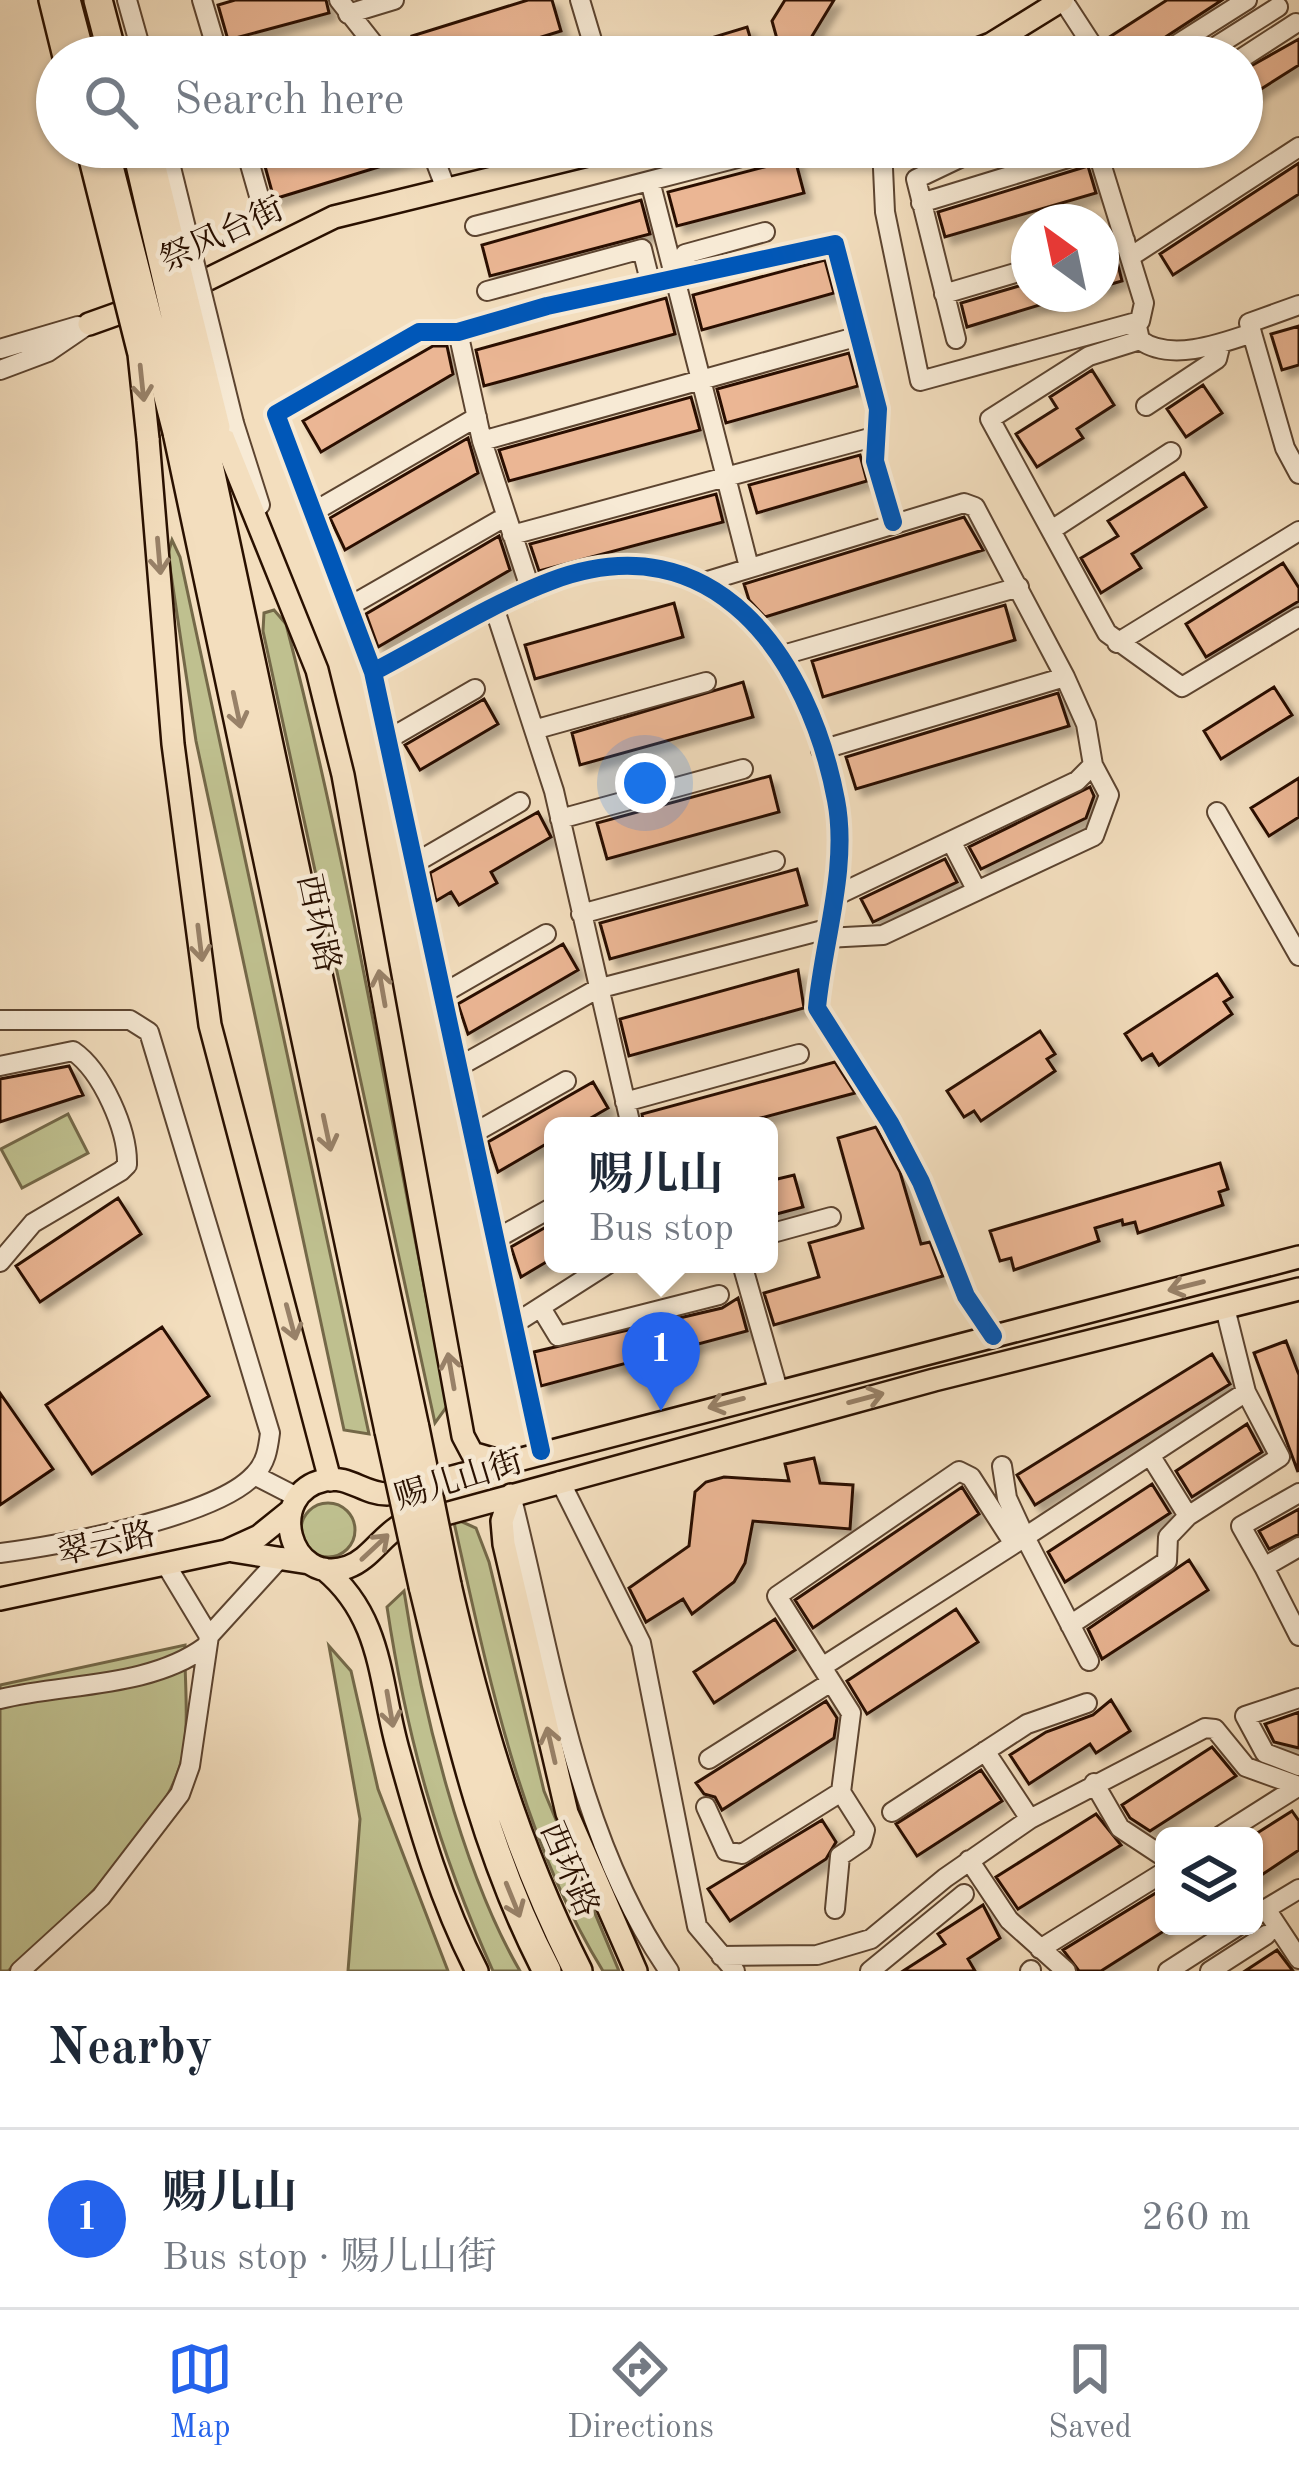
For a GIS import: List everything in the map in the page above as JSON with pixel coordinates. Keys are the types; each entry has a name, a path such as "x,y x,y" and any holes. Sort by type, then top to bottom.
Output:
{"highway":[{"path":"66,0 75,36"},
{"path":"98,0 107,36"},
{"path":"112,168 208,428"},
{"path":"141,168 208,428"},
{"name":"西环路","path":"208,428 435,1586 493,1848 517,1913 547,1971"},
{"name":"西环路","path":"435,1586 531,1873 578,1971"}],"main road":[{"path":"50,0 59,36"},
{"path":"111,0 121,36"},
{"path":"1004,36 1062,0"},
{"path":"92,168 139,354 173,744 210,1025 330,1480 293,1504 259,1536 226,1550"},
{"path":"154,168 208,428 317,670 343,776 463,1436 472,1453 502,1461"},
{"name":"祭风台街","path":"89,324 214,280 261,250 334,217 533,168"},
{"name":"赐儿山街","path":"330,1480 387,1494 1299,1257"},
{"name":"赐儿山街","path":"317,1567 354,1565 398,1527 560,1481 1225,1308 1298,1296"},
{"path":"778,1390 787,1420"},
{"path":"511,1495 502,1521 504,1544 567,1813 636,1971"},
{"path":"293,1504 291,1541 349,1592 369,1624 425,1846 451,1920 477,1971"},
{"path":"226,1550 317,1567"},
{"name":"翠云路","path":"0,1599 226,1550"}],"street":[{"path":"127,0 137,36"},
{"path":"202,0 213,36"},
{"path":"343,7 394,0"},
{"path":"580,0 591,36"},
{"path":"1062,0 1086,36"},
{"path":"1190,36 1247,0"},
{"path":"1229,36 1277,4 1298,24 1263,45"},
{"path":"343,7 367,36"},
{"path":"1119,249 1128,249 1299,147"},
{"path":"169,168 208,428"},
{"path":"251,168 261,203"},
{"path":"438,168 446,189"},
{"path":"476,226 700,168"},
{"path":"883,168 885,212 920,381 1138,331"},
{"path":"939,168 916,179 956,339"},
{"path":"921,202 1035,168"},
{"path":"1105,168 1144,303 1138,331"},
{"path":"650,181 680,279 699,380 749,567"},
{"path":"680,279 685,254 764,232"},
{"path":"541,1451 373,673 276,414 419,332 458,332 835,244 878,409 875,460 893,522"},
{"path":"488,291 642,249 651,285"},
{"path":"944,294 1011,274"},
{"path":"1299,305 1249,323 1285,448 1299,474"},
{"path":"0,349 89,324"},
{"name":"祭风台街","path":"0,370 48,352 89,324"},
{"path":"1138,331 1152,347 1221,344 1252,333"},
{"path":"1138,331 990,419 1102,626 1117,643 1182,687 1299,617"},
{"path":"458,332 482,441 530,591"},
{"path":"482,441 859,336"},
{"path":"1146,406 1217,359 1221,344"},
{"path":"315,512 477,417"},
{"path":"350,606 508,526 727,477 877,436"},
{"path":"1053,529 1171,452"},
{"path":"460,1066 596,989 827,933 883,935 1098,832 1109,795 1093,765 1090,737 1065,676 975,507 964,503 893,522 701,583"},
{"path":"1117,643 1299,531"},
{"path":"373,673 553,580 610,568 662,565 701,583 783,655 837,803 833,897 817,1008 854,1061 922,1182 966,1296 993,1336"},
{"path":"783,655 1019,587"},
{"path":"495,610 537,729 629,1117"},
{"path":"821,750 1065,676"},
{"path":"537,729 706,682"},
{"path":"388,740 475,689"},
{"path":"833,897 1076,781 1093,765"},
{"path":"560,819 743,769"},
{"path":"415,863 520,802"},
{"path":"1217,812 1299,956"},
{"path":"951,841 976,891"},
{"path":"580,914 776,861"},
{"path":"444,994 546,934"},
{"path":"0,1020 130,1020 141,1024 157,1045 269,1417 268,1455 254,1475 196,1510 0,1553"},
{"path":"0,1066 73,1051 99,1080 128,1148 127,1165 121,1171 33,1223 0,1262"},
{"path":"625,1102 799,1054"},
{"path":"474,1133 566,1081"},
{"path":"496,1239 544,1212"},
{"path":"778,1232 831,1217"},
{"path":"514,1324 594,1273"},
{"path":"745,1273 778,1390"},
{"path":"541,1308 559,1336 719,1295"},
{"path":"1070,1625 1167,1561 1168,1538 1188,1516 1280,1457 1246,1392 1225,1308"},
{"path":"710,1759 1020,1541 1246,1392"},
{"path":"1150,1455 1188,1516"},
{"path":"1002,1466 1020,1541"},
{"path":"835,1909 840,1856 862,1840 865,1831 841,1792 851,1714 777,1596 959,1472 970,1477 1020,1541 1088,1661"},
{"path":"254,1475 293,1504"},
{"path":"560,1481 641,1643 698,1926 728,1964 851,1948 871,1939 1030,1819 1205,1728 1216,1729 1246,1767 1299,1786"},
{"path":"1299,1493 1241,1526 1299,1636"},
{"path":"511,1495 584,1782 614,1865 669,1971"},
{"path":"1264,1567 1298,1552"},
{"path":"0,1699 126,1677 187,1660 281,1557"},
{"path":"20,1971 101,1897 180,1794 190,1766 207,1641 165,1564"},
{"path":"1299,1698 1245,1716 1265,1753 1299,1766"},
{"path":"892,1812 1027,1724 1087,1703"},
{"path":"985,1751 1030,1819"},
{"path":"1094,1783 1120,1828 1155,1851"},
{"path":"1234,1827 1299,1786"},
{"path":"706,1808 726,1851 742,1854 841,1792"},
{"path":"969,1861 1010,1920 1066,1971"},
{"path":"1040,1948 1155,1878"},
{"path":"1263,1911 1299,1889"},
{"path":"870,1971 964,1894"},
{"path":"1263,1917 1299,1959"},
{"path":"1168,1971 1211,1935"},
{"path":"1210,1971 1266,1935"}],"green space":[{"path":"172,540 180,557 369,1434 344,1430 196,741 168,554"},
{"path":"274,610 286,624 310,721 372,1014 448,1405 435,1423 263,631 264,613"},
{"path":"68,1114 88,1153 22,1188 1,1149"},
{"path":"328,1503 347,1511 355,1530 347,1549 328,1557 309,1549 301,1530 309,1511"},
{"path":"453,1518 476,1528 489,1562 544,1791 619,1971 603,1971 549,1865 528,1809 494,1692"},
{"path":"404,1591 421,1685 462,1837 520,1971 493,1971 427,1793 387,1607"},
{"path":"185,1645 185,1737 168,1794 106,1877 8,1971 0,1971 0,1685"},
{"path":"329,1646 351,1671 378,1789 448,1971 348,1971 360,1819"}],"building":[{"path":"235,0 326,0 329,13 227,36 218,5"},
{"path":"528,0 552,0 561,31 545,36 412,36"},
{"path":"785,0 834,0 812,36 776,36 772,21"},
{"path":"1167,0 1222,0 1167,36 1111,36"},
{"path":"747,27 750,36 717,36"},
{"path":"1299,39 1299,65 1263,88 1263,59"},
{"path":"1299,163 1299,194 1173,275 1160,254"},
{"path":"265,168 375,168 274,199"},
{"path":"760,168 797,168 804,193 677,226 668,192"},
{"path":"1089,168 1096,193 1058,204 1011,204 1011,218 945,237 938,212"},
{"path":"641,200 650,234 490,276 482,245"},
{"path":"825,260 834,293 702,330 693,295"},
{"path":"1011,288 1011,312 1016,312 967,327 961,303"},
{"path":"666,298 675,334 484,386 476,350"},
{"path":"1299,326 1299,365 1282,370 1271,334"},
{"path":"433,346 447,346 453,374 321,452 303,421"},
{"path":"849,353 858,386 726,423 717,389"},
{"path":"1092,370 1114,405 1077,429 1083,438 1037,467 1016,434 1057,408 1050,397"},
{"path":"1203,385 1222,413 1186,437 1167,409"},
{"path":"691,397 700,430 509,481 499,450"},
{"path":"468,438 478,473 345,550 330,518"},
{"path":"860,455 867,481 757,513 749,485"},
{"path":"1184,473 1206,507 1132,554 1141,568 1101,593 1081,558 1118,536 1108,521"},
{"path":"716,494 723,522 539,571 530,544"},
{"path":"964,517 983,550 765,617 749,600 744,584"},
{"path":"499,536 510,570 378,647 366,614"},
{"path":"1283,563 1299,588 1299,601 1206,657 1186,624"},
{"path":"674,603 683,637 535,679 525,645"},
{"path":"1005,605 1015,640 823,697 812,661"},
{"path":"743,682 753,717 580,765 572,733"},
{"path":"1274,687 1292,715 1221,759 1204,731"},
{"path":"1058,693 1069,726 856,789 846,757"},
{"path":"484,699 498,724 420,770 405,745"},
{"path":"770,776 779,812 607,859 597,823"},
{"path":"1299,778 1299,817 1269,836 1251,808"},
{"path":"1090,787 1094,796 1086,818 981,869 969,847"},
{"path":"538,812 551,837 491,872 497,883 459,905 451,892 436,901 430,873"},
{"path":"945,859 957,882 873,922 861,899"},
{"path":"797,869 807,905 610,959 600,923"},
{"path":"563,944 578,970 468,1034 458,1004"},
{"path":"798,970 804,1008 629,1056 620,1019"},
{"path":"1217,974 1232,997 1224,1002 1232,1014 1159,1065 1152,1054 1142,1060 1125,1034"},
{"path":"1040,1031 1055,1054 1047,1059 1055,1071 981,1121 974,1111 964,1117 947,1091"},
{"path":"835,1062 855,1093 765,1117 642,1114"},
{"path":"69,1066 83,1095 0,1122 0,1079"},
{"path":"593,1082 608,1108 592,1117 544,1117 544,1145 498,1172 488,1142"},
{"path":"876,1127 900,1172 921,1244 930,1242 943,1276 774,1325 764,1293 819,1277 809,1243 863,1228 838,1138"},
{"path":"1220,1163 1228,1189 1219,1192 1223,1205 1138,1233 1135,1222 1123,1225 1122,1220 1095,1228 1099,1241 1014,1270 1011,1258 1000,1261 990,1231"},
{"path":"794,1175 803,1207 778,1214 778,1179"},
{"path":"118,1198 141,1234 40,1302 16,1266"},
{"path":"544,1228 544,1263 521,1277 511,1247"},
{"path":"738,1298 747,1331 541,1386 534,1352 722,1308"},
{"path":"162,1327 209,1396 92,1474 46,1405"},
{"path":"1286,1341 1299,1375 1298,1472 1254,1353"},
{"path":"1212,1354 1230,1384 1035,1505 1017,1475"},
{"path":"0,1393 53,1469 0,1505"},
{"path":"1247,1424 1262,1452 1192,1497 1176,1471"},
{"path":"814,1458 820,1483 853,1485 850,1529 753,1521 745,1563 734,1582 692,1614 683,1599 646,1622 629,1588 689,1546 695,1492 706,1482 724,1477 789,1481 785,1464"},
{"path":"1152,1484 1170,1513 1065,1582 1048,1552"},
{"path":"962,1487 979,1514 813,1628 795,1600"},
{"path":"1299,1509 1299,1534 1269,1549 1259,1531"},
{"path":"1189,1560 1208,1590 1102,1659 1088,1629"},
{"path":"956,1609 978,1642 867,1714 847,1681"},
{"path":"775,1619 795,1650 714,1703 694,1672"},
{"path":"1111,1700 1130,1731 1096,1753 1090,1744 1029,1784 1010,1755 1046,1732 1093,1715"},
{"path":"826,1701 837,1718 834,1738 722,1810 715,1797 704,1794 696,1783"},
{"path":"1299,1712 1299,1748 1274,1742 1265,1724"},
{"path":"1212,1747 1236,1776 1150,1831 1130,1818 1122,1805"},
{"path":"981,1770 1002,1801 917,1856 896,1824"},
{"path":"1292,1811 1299,1821 1299,1850 1263,1874 1263,1829"},
{"path":"1096,1814 1121,1845 1018,1909 996,1877"},
{"path":"822,1820 836,1842 826,1859 730,1921 708,1889"},
{"path":"1155,1894 1158,1935 1101,1971 1079,1971 1063,1950"},
{"path":"983,1905 1000,1938 968,1959 975,1971 903,1971 945,1944 938,1934"},
{"path":"1277,1950 1293,1971 1245,1971"}],"cycle path":[{"path":"541,1451 373,672 276,414 419,332 458,332 547,306 835,244 878,409 875,461 893,522"},
{"path":"373,672 528,590 609,567 660,569 706,586 744,614 777,652 803,697 823,747 836,800 837,878 817,1008 890,1123 921,1182 966,1296 993,1336"}],"place":[{"name":"赐儿山","path":"661,1411"}]}
